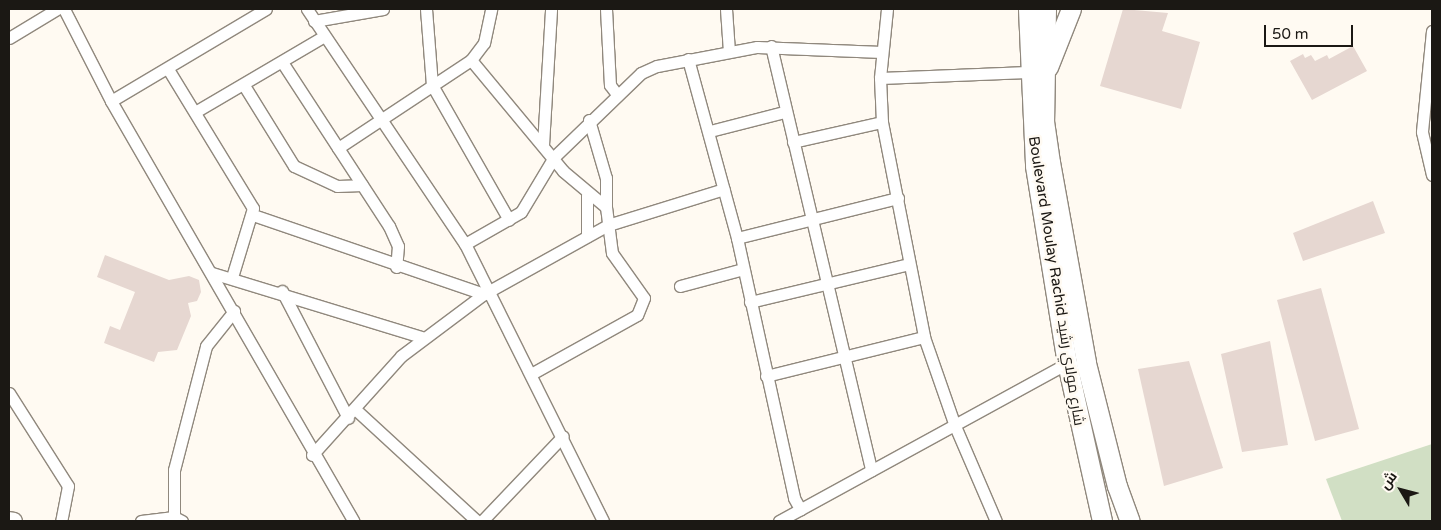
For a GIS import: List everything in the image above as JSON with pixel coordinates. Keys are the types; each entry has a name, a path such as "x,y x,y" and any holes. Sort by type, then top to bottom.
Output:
{"main road":[{"name":"Boulevard Moulay Rachid شارع مولاي رشيد","path":"1028,9 1036,72 1078,327 1116,486 1130,521"},
{"name":"Boulevard Moulay Rachid شارع مولاي رشيد","path":"1046,9 1036,72 1035,166 1067,362 1102,521"},
{"path":"1036,72 1071,9"},
{"path":"9,520 14,521"}],"street":[{"path":"9,38 57,9"},
{"path":"64,9 111,102 234,311 312,455 354,521"},
{"path":"111,102 266,9"},
{"path":"308,9 323,37 385,120 465,244 487,293 563,436 603,521"},
{"path":"314,21 383,9"},
{"path":"426,9 432,85 509,220"},
{"path":"338,148 385,120 432,85 471,60 484,43 491,9"},
{"path":"543,145 551,9"},
{"path":"606,9 610,85 616,93"},
{"path":"726,9 729,52"},
{"path":"887,9 880,78 882,122 924,337 955,426 996,521"},
{"path":"1432,31 1428,104 1422,132 1432,175"},
{"path":"195,112 245,87 323,37"},
{"path":"771,46 784,112 812,218 843,359 871,470"},
{"path":"465,244 509,220 528,203 554,157 616,93 641,73 688,60 771,46 882,52"},
{"path":"471,60 587,195 606,207"},
{"path":"688,60 710,131 737,238 794,498 800,510"},
{"path":"282,62 362,186 398,246 396,267"},
{"path":"168,69 248,197 253,216 232,277"},
{"path":"880,78 1036,72"},
{"path":"245,87 294,166 337,186 362,186"},
{"path":"710,131 784,112"},
{"path":"531,374 615,329 643,308 641,293 612,253 606,207 606,178 589,120"},
{"path":"793,142 882,122"},
{"path":"312,455 421,337 487,293 608,225 724,189"},
{"path":"587,195 587,236"},
{"path":"737,238 898,198"},
{"path":"253,216 396,267 487,293"},
{"path":"750,302 909,264"},
{"path":"680,286 743,270"},
{"path":"212,273 282,291 421,337"},
{"path":"282,291 352,413 477,521"},
{"path":"141,521 178,519 174,470 206,346 234,311"},
{"path":"766,376 843,359 924,337"},
{"path":"779,521 955,426 1067,362"},
{"path":"9,393 68,486 61,521"},
{"path":"482,521 563,436"}],"green space":[{"path":"1432,444 1432,521 1342,521 1326,479"}],"building":[{"path":"1123,9 1168,13 1162,31 1200,42 1181,109 1100,86"},
{"path":"1353,46 1367,71 1312,100 1290,61 1303,54 1305,58 1311,55 1315,61 1327,55 1329,59"},
{"path":"1373,201 1385,233 1303,261 1293,233"},
{"path":"105,255 169,280 189,276 199,280 201,292 197,301 188,303 191,316 177,350 158,352 154,362 104,343 110,326 120,330 135,292 97,277"},
{"path":"1321,288 1359,429 1315,441 1277,300"},
{"path":"1270,341 1288,445 1242,452 1221,354"},
{"path":"1189,361 1223,468 1164,486 1138,369"}]}
